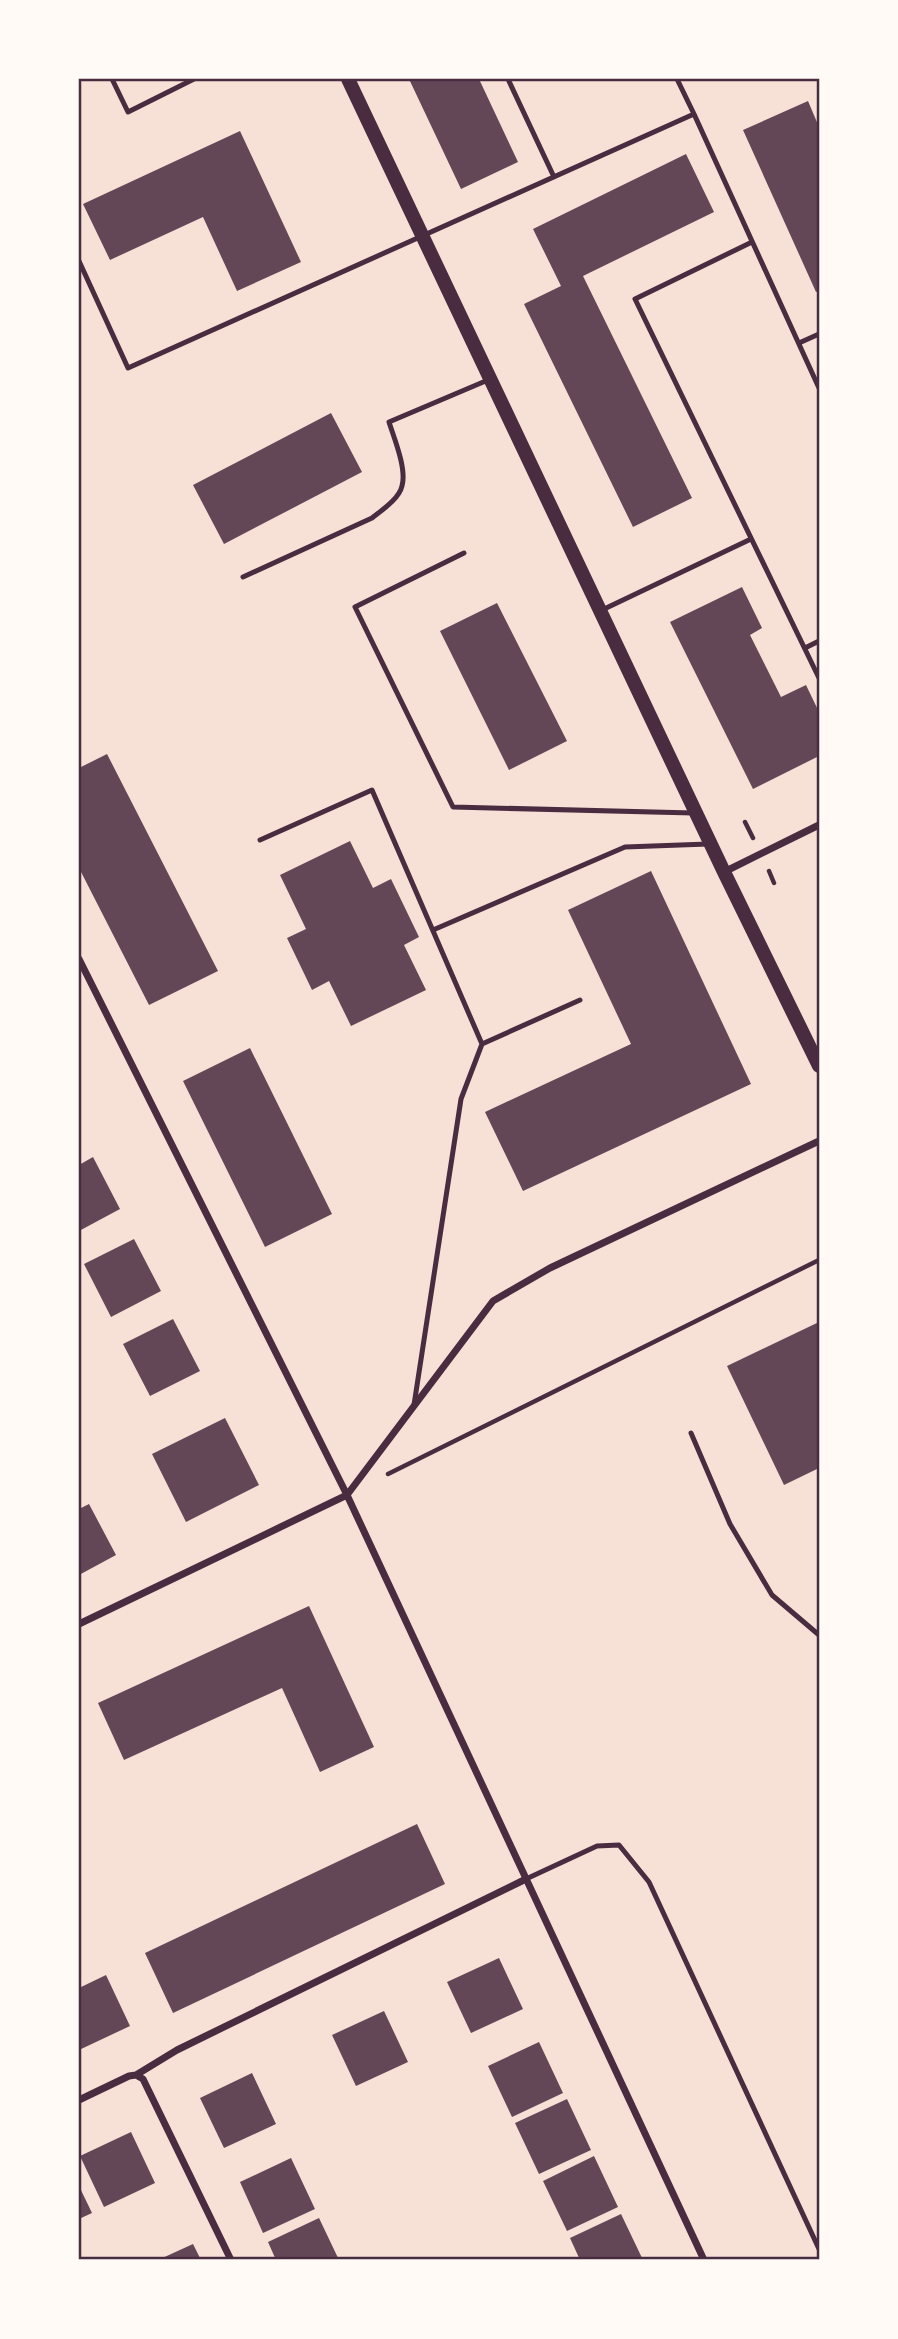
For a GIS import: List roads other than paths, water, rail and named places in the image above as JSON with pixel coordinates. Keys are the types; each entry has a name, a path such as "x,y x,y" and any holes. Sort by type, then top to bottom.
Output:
{"main road":[{"path":"348,79 724,872 819,1066"}],"street":[{"path":"724,872 819,825"},
{"path":"79,959 347,1496 704,2260"},
{"path":"79,1624 347,1496 493,1301 550,1268 819,1141"},
{"path":"79,2099 136,2075 177,2050 526,1879"},
{"path":"136,2075 144,2079 231,2260"}],"lane":[{"path":"112,79 128,112 194,79"},
{"path":"508,79 554,177"},
{"path":"677,79 819,388"},
{"path":"79,261 128,369 694,114"},
{"path":"752,242 635,299 819,678"},
{"path":"799,343 819,334"},
{"path":"243,577 372,518 389,505 402,486 402,464 389,422 491,379"},
{"path":"600,611 751,539"},
{"path":"464,553 355,607 453,807 696,813"},
{"path":"805,648 819,641"},
{"path":"260,840 372,790 482,1044 461,1099 413,1408"},
{"path":"433,930 625,847 711,844"},
{"path":"482,1044 580,1000"},
{"path":"691,1433 730,1524 772,1595 819,1635"},
{"path":"526,1879 597,1846 619,1845 632,1860 649,1882 819,2249"}]}
